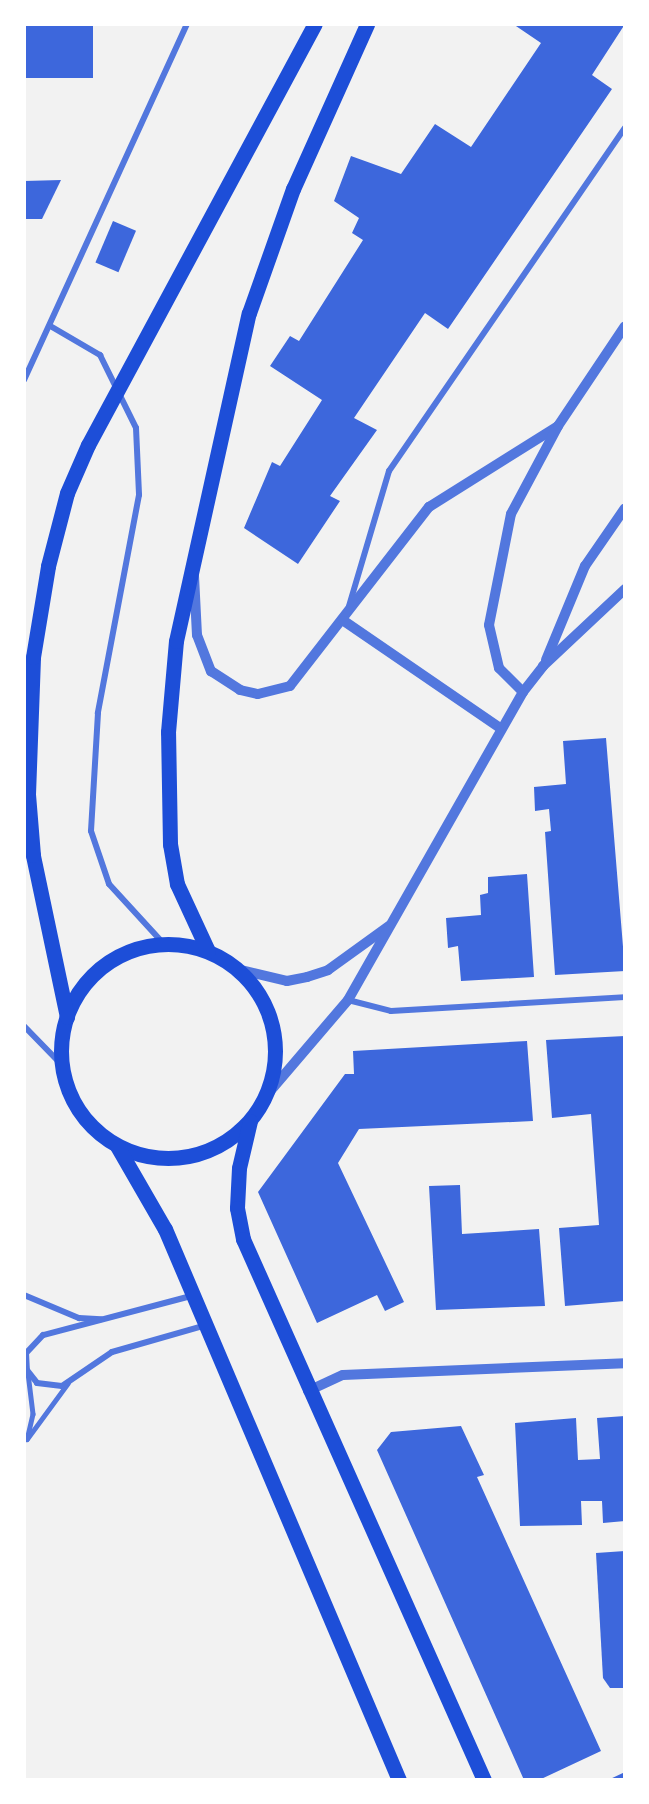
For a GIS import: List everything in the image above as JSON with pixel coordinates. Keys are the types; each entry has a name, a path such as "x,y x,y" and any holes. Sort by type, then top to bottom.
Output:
{"main road":[{"path":"315,24 88,445 58,530 33,657 28,794 33,855 67,1017 61,1064 76,1108 117,1146 144,1186 399,1780"},
{"path":"208,951 177,884 170,844 168,732 176,641 193,546 249,313 293,189 367,24"},
{"path":"67,1017 96,971 139,948 164,944 208,951 237,969 271,1019 274,1070 266,1096 250,1121 230,1139 184,1157 161,1159 117,1146"},
{"path":"250,1121 239,1168 237,1208 243,1239 308,1391 484,1780"}],"street":[{"path":"24,380 52,327 187,24"},
{"path":"344,621 389,471 625,128"},
{"path":"523,692 499,668 489,625 511,514 558,426 625,326"},
{"path":"52,327 100,355 136,428 139,495 98,713 90,831 109,884 164,944"},
{"path":"193,546 201,655 232,687 258,694 290,686 344,621 429,507 558,426"},
{"path":"543,666 585,566 625,508"},
{"path":"266,1096 348,1000 500,728 523,692 543,666 625,589"},
{"path":"344,621 500,728"},
{"path":"237,969 287,981 307,977 328,969 392,924"},
{"path":"348,1000 391,1011 625,998"},
{"path":"24,1026 61,1064"},
{"path":"24,1295 79,1318 120,1318"},
{"path":"191,1296 120,1318 43,1335 27,1353 27,1370 45,1386 70,1381 112,1352 203,1326"},
{"path":"308,1391 343,1375 625,1363"}],"lane":[{"path":"27,1370 33,1414 27,1439"},
{"path":"24,1444 70,1381"}],"building":[{"path":"24,24 93,24 93,78 24,78"},
{"path":"513,24 625,24 592,75 612,89 448,329 425,313 354,418 377,430 330,496 340,501 298,564 244,528 272,462 280,466 322,400 270,366 290,336 299,341 363,240 352,233 359,218 334,201 351,156 401,174 435,124 471,147 541,43"},
{"path":"61,180 42,219 24,219 24,181"},
{"path":"113,221 136,231 118,272 95,262"},
{"path":"606,738 625,971 555,975 545,832 551,831 549,809 535,811 534,787 566,784 563,741"},
{"path":"527,874 534,977 461,981 458,946 448,948 446,918 481,915 480,895 488,893 488,877"},
{"path":"625,1036 625,1301 565,1306 559,1228 599,1225 591,1114 552,1118 546,1040"},
{"path":"527,1041 533,1121 359,1129 338,1163 404,1302 385,1311 377,1295 317,1323 258,1192 345,1074 354,1074 353,1051"},
{"path":"460,1185 462,1234 539,1229 545,1306 436,1310 429,1186"},
{"path":"625,1416 625,1521 603,1523 602,1501 581,1501 582,1525 520,1526 515,1423 576,1418 578,1460 600,1459 597,1418"},
{"path":"461,1426 484,1475 477,1477 601,1751 539,1780 524,1780 377,1450 391,1432"},
{"path":"625,1551 625,1688 610,1688 603,1678 596,1553"},
{"path":"625,1772 625,1780 608,1780"}]}
